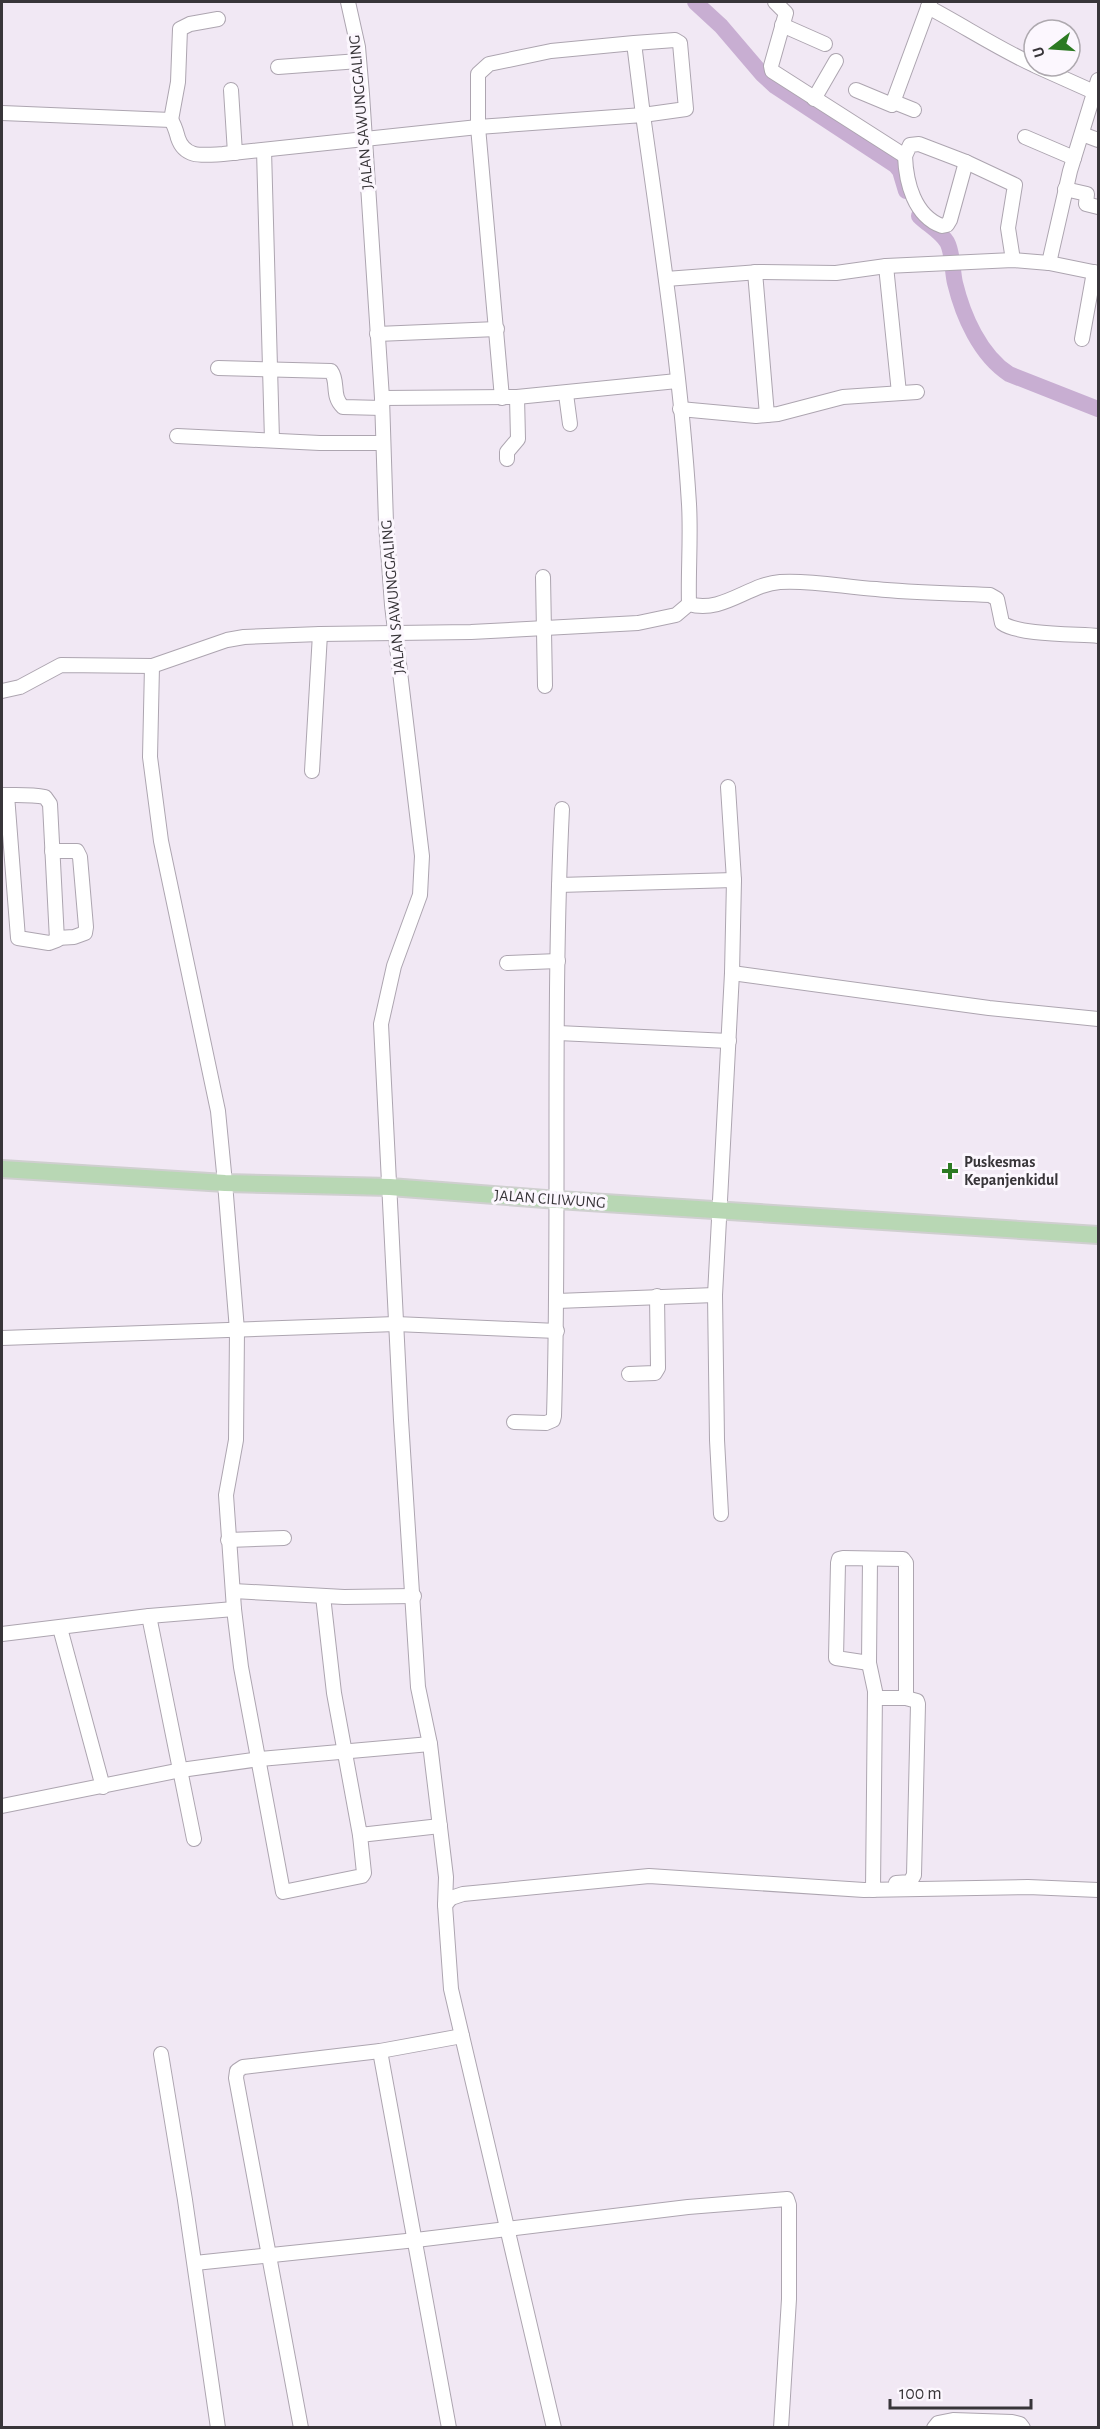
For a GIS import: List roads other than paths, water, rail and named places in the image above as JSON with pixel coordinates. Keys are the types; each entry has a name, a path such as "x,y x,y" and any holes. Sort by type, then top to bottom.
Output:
{"main road":[{"name":"JALAN CILIWUNG","path":"2,1169 225,1183 390,1187 1098,1235"}],"street":[{"name":"JALAN SAWUNGGALING","path":"348,2 353,18 359,61 382,403 388,554 402,705 421,840 420,895 394,966 381,1024 418,1687 430,1744 446,1877 445,1905 451,1989 555,2427"},
{"path":"775,2 786,12 771,69 905,156"},
{"path":"856,90 890,106 894,102 929,4 1003,51 1022,59"},
{"path":"218,19 190,24 180,29 178,82 171,120 181,146 186,152 195,155 235,153 478,127 643,115 686,109 681,44 675,40 551,51 489,64 478,74 478,127 502,398"},
{"path":"782,25 825,44"},
{"path":"2,692 20,687 61,665 152,666 227,640 244,637 545,629 638,623 676,615 689,604 689,504 681,409 634,43"},
{"path":"278,67 359,61"},
{"path":"814,99 836,61"},
{"path":"1049,263 1065,189 1096,86 1073,78"},
{"path":"231,90 235,153"},
{"path":"894,102 914,110"},
{"path":"2,113 171,120"},
{"path":"1082,134 1098,140"},
{"path":"1025,137 1074,158"},
{"path":"966,162 950,220 942,226 927,215 913,197 907,178 905,156 909,147 916,143 966,162 1015,185 1008,228 1013,260"},
{"path":"264,150 272,440"},
{"path":"1065,189 1086,194 1086,204 1098,207"},
{"path":"666,279 755,272 836,273 886,266 1013,260 1049,263 1096,273 1082,339"},
{"path":"886,266 899,393"},
{"path":"755,272 767,415"},
{"path":"377,334 497,329"},
{"path":"218,368 331,371 335,378 337,402 343,407 566,394 677,381"},
{"path":"681,409 767,415 792,412 817,402 843,397 917,392"},
{"path":"566,394 570,424"},
{"path":"507,459 507,452 518,439 517,397"},
{"path":"177,435 320,443 382,443"},
{"path":"543,577 545,686"},
{"path":"689,604 702,607 715,605 760,586 779,582 812,582 876,589 990,595 997,599 1002,623 1007,626 1034,632 1098,636"},
{"path":"312,771 320,634"},
{"path":"152,666 150,758 161,841 218,1111 225,1183 237,1330 236,1440 226,1495 234,1609 241,1667 283,1892 364,1874 360,1835 334,1694 323,1596"},
{"path":"722,1514 717,1440 715,1295 732,974 734,880 728,787"},
{"path":"52,851 74,850 80,857 85,933 81,936 57,938 49,943 18,938 4,795 45,797 50,804 52,851 57,938"},
{"path":"514,1422 546,1423 553,1420 557,1331 558,961 562,809"},
{"path":"559,885 734,880"},
{"path":"507,963 558,961"},
{"path":"732,974 977,1007 1098,1019"},
{"path":"558,1033 729,1041"},
{"path":"556,1300 715,1295"},
{"path":"629,1374 655,1373 658,1368 657,1296"},
{"path":"2,1338 396,1324 557,1331"},
{"path":"228,1540 284,1538"},
{"path":"869,1663 836,1658 839,1559 903,1559 906,1563 906,1694"},
{"path":"870,1559 869,1663 874,1694 873,1887"},
{"path":"233,1591 323,1596 414,1596"},
{"path":"2,1635 149,1616 234,1609"},
{"path":"149,1616 194,1839"},
{"path":"60,1628 103,1787"},
{"path":"873,1887 908,1883 914,1875 918,1704 906,1694 874,1694"},
{"path":"2,1806 181,1770 260,1759 430,1744"},
{"path":"360,1835 440,1826"},
{"path":"445,1905 451,1898 463,1894 649,1876 873,1887 1098,1890"},
{"path":"446,1877 463,1894"},
{"path":"301,2427 236,2079 237,2071 243,2067 380,2051 462,2036"},
{"path":"380,2051 449,2427"},
{"path":"161,2054 195,2263 218,2427"},
{"path":"195,2263 416,2240 508,2227 688,2207 787,2199 789,2205 789,2299 781,2427"},
{"path":"934,2427 938,2422 953,2420 1012,2422 1023,2427"}],"waterway":[{"path":"695,2 721,26 775,86 895,165 900,171 906,191"},
{"path":"919,216 947,242 955,283 963,308 974,334 989,356 1009,374 1098,409"}],"place":[{"name":"Puskesmas Kepanjenkidul","path":"950,1171"}]}
